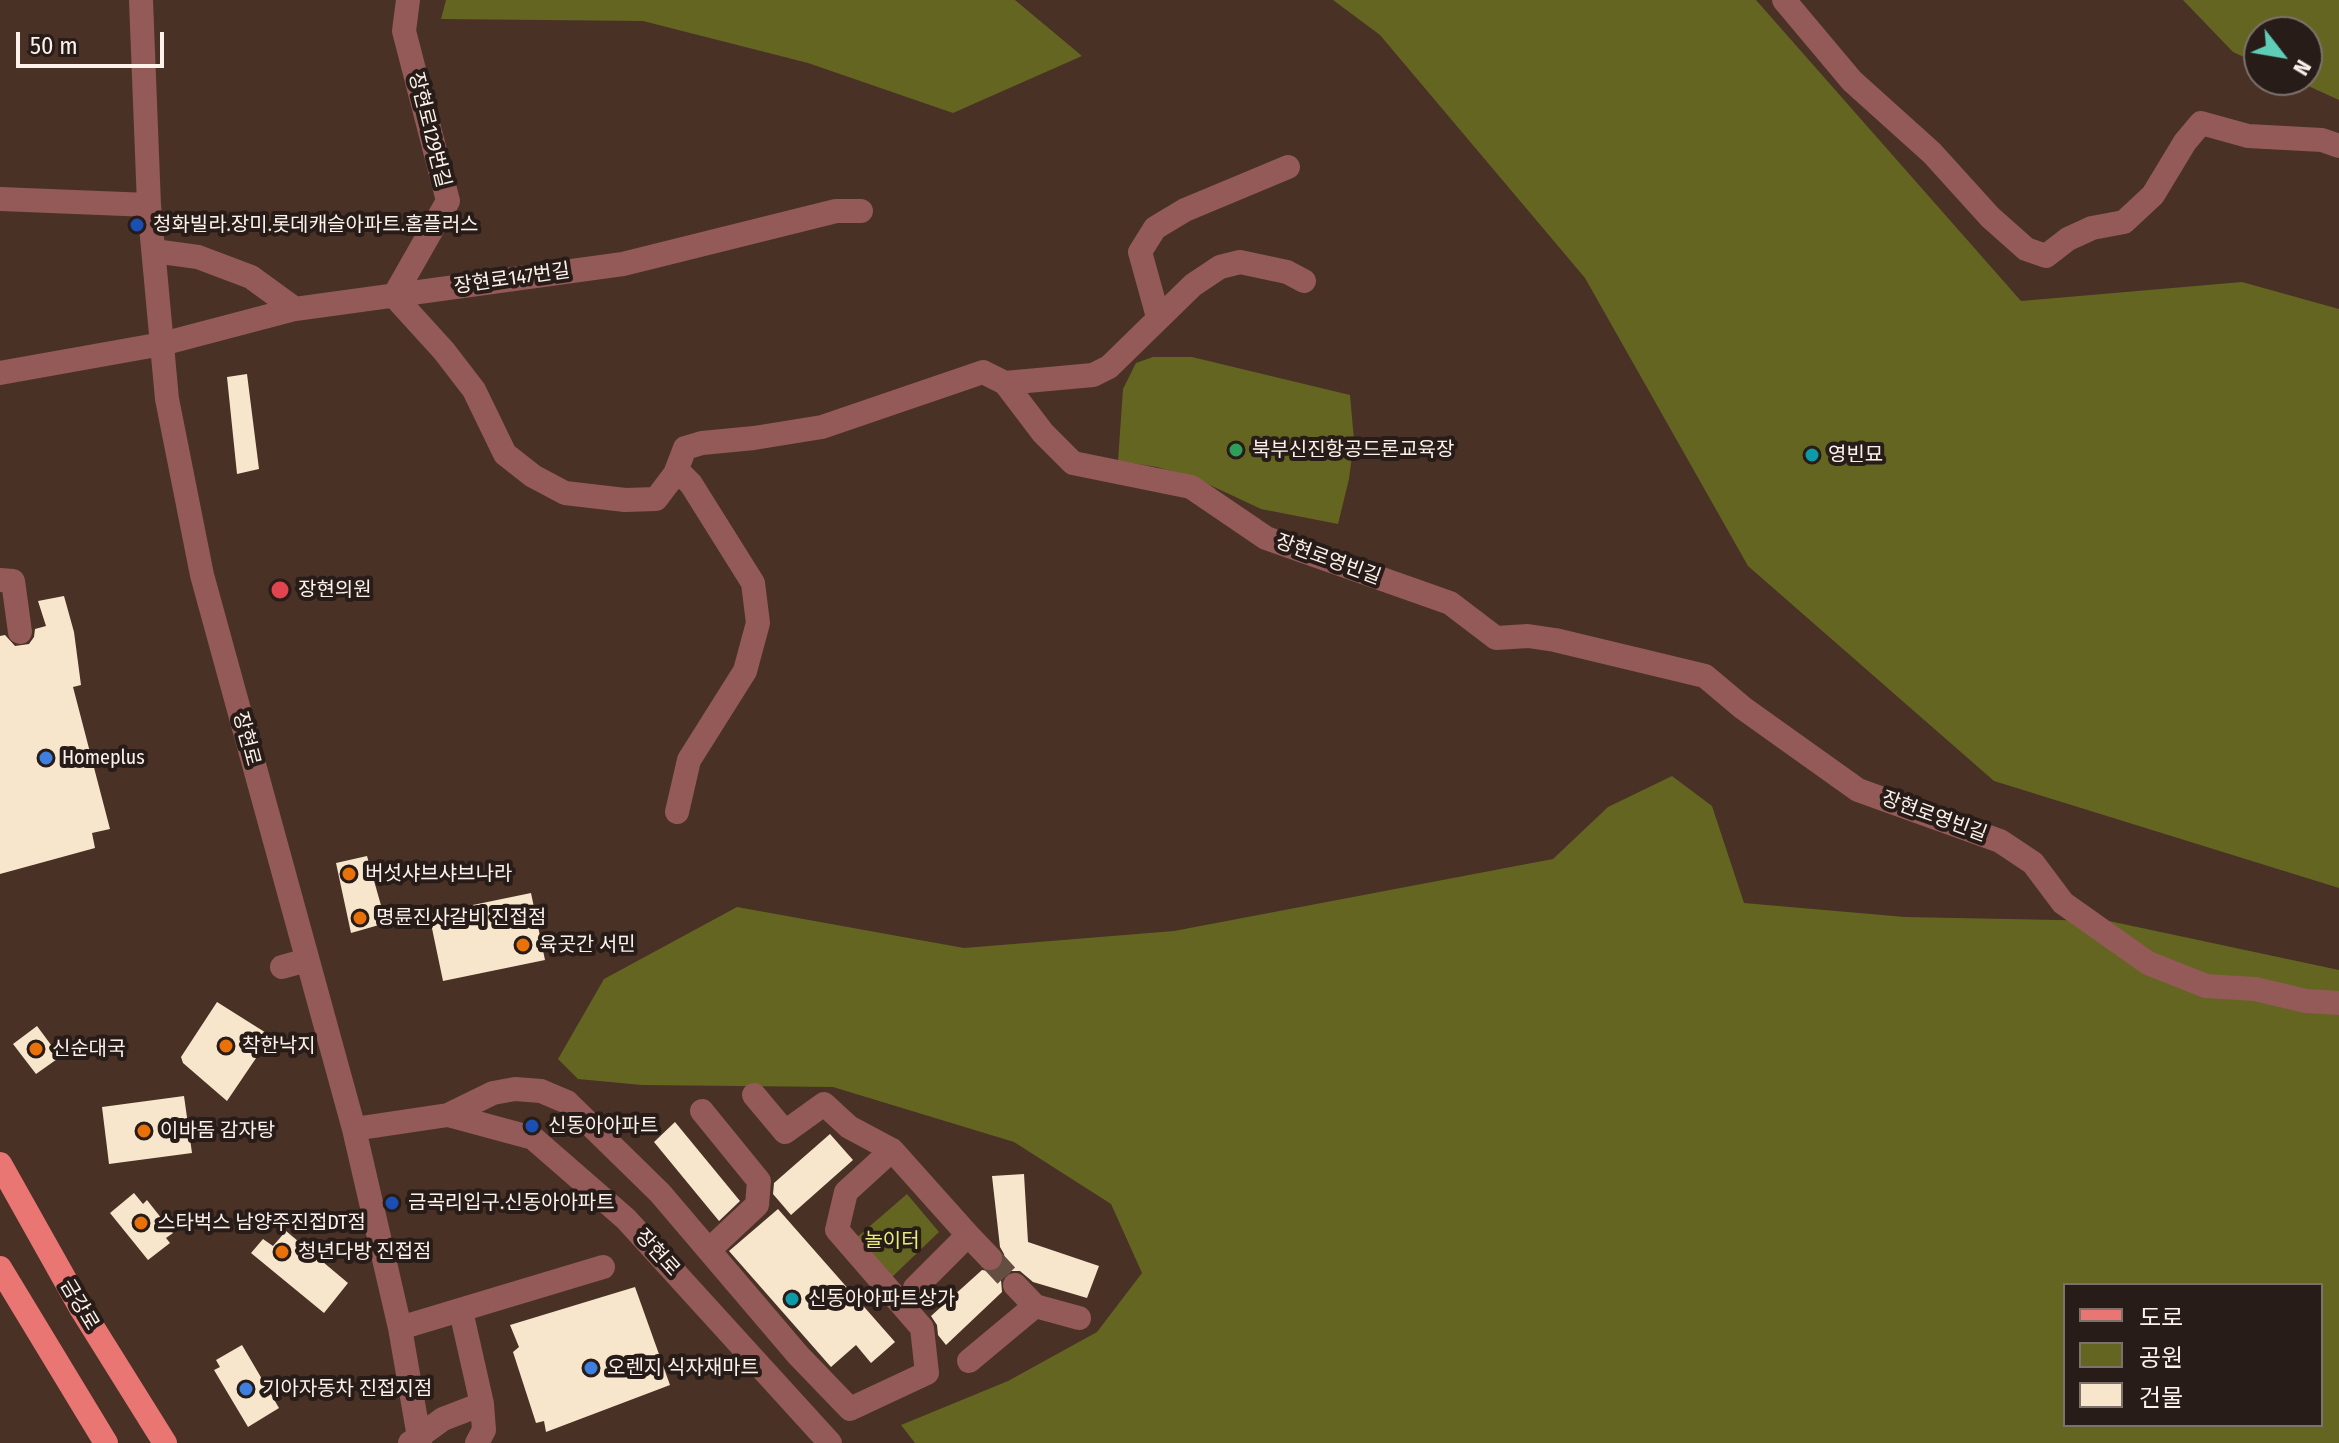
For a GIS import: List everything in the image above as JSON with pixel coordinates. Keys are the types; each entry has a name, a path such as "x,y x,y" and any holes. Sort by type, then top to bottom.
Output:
{"main road":[{"name":"금강로","path":"0,1164 82,1310 165,1443"},
{"path":"0,1268 106,1443"}],"street":[{"name":"장현로","path":"141,0 149,205 167,399 202,575 354,1129 400,1328 417,1441"},
{"name":"장현로129번길","path":"394,296 448,201 404,31 408,0"},
{"path":"1784,0 1852,81 1932,153 1990,217 2026,249 2046,256 2068,239 2092,228 2124,222 2153,195 2185,142 2201,123 2248,136 2322,140 2339,146"},
{"path":"1158,317 1140,252 1155,228 1185,210 1288,167"},
{"path":"0,199 149,205"},
{"name":"장현로147번길","path":"162,344 295,309 623,264 836,211 861,211"},
{"path":"154,251 198,257 251,277 295,309"},
{"path":"394,296 444,351 474,390 505,454 533,476 565,493 625,500 656,499 677,470 685,448 702,443 822,427 983,372 1005,383 1093,375 1109,367 1193,285 1220,267 1240,262 1287,272 1304,281"},
{"path":"0,373 162,344"},
{"name":"장현로영빈길","path":"1005,383 1043,433 1073,463 1191,487 1266,538 1450,603 1496,638 1528,636 1555,640 1705,676 1743,708 1858,790 2000,841 2033,863 2063,903 2148,963 2206,986 2255,989 2306,1001 2339,1003"},
{"path":"677,470 691,484 753,583 758,623 745,671 689,760 677,812"},
{"path":"0,580 13,581 20,632"},
{"path":"282,967 307,960"},
{"path":"448,1115 493,1093 515,1089 541,1091 567,1102 660,1193 798,1355 850,1409 927,1373 922,1328 837,1230 846,1192 892,1150"},
{"path":"754,1095 785,1132 824,1104 849,1127 892,1150 990,1258"},
{"path":"702,1111 759,1181 757,1205 709,1250"},
{"name":"장현로","path":"354,1129 448,1115 533,1138 626,1219 830,1443"},
{"path":"915,1288 968,1235"},
{"path":"400,1328 603,1267"},
{"path":"1015,1285 1035,1306 1079,1318"},
{"path":"969,1361 1035,1306"},
{"path":"461,1311 482,1404 484,1430 477,1443"},
{"path":"417,1441 443,1419 482,1404"}],"green space":[{"path":"446,0 1015,0 1082,56 953,113 808,63 643,21 441,19"},
{"path":"1333,0 1756,0 2021,301 2242,282 2339,309 2339,888 1994,781 1748,566 1585,278 1380,35"},
{"path":"2183,0 2339,0 2339,100 2323,93 2323,16 2243,16 2243,57 2233,52"},
{"name":"북부신진항공드론교육장","path":"1153,357 1192,357 1350,395 1354,440 1338,524 1261,509 1197,479 1157,467 1118,461 1123,389 1136,363"},
{"path":"1672,776 1712,806 1744,903 1905,917 2109,921 2339,970 2339,1443 915,1443 901,1425 1008,1381 1097,1332 1142,1273 1111,1204 1014,1142 833,1087 642,1085 578,1079 558,1059 604,979 737,907 964,948 1174,931 1553,859 1608,807"},
{"name":"놀이터","path":"907,1194 939,1232 892,1277 855,1239"}],"building":[{"path":"247,374 259,469 237,474 227,377"},
{"name":"Homeplus","path":"64,596 74,632 81,685 73,687 110,829 92,833 95,848 0,874 0,636 5,635 15,646 29,644 35,629 46,626 38,601"},
{"path":"367,856 386,923 351,933 336,863"},
{"path":"531,893 545,960 443,981 429,914"},
{"name":"착한낙지","path":"217,1002 271,1036 227,1101 183,1063 181,1057"},
{"path":"37,1026 60,1057 36,1074 13,1044"},
{"path":"184,1096 192,1153 109,1164 102,1107"},
{"path":"675,1122 740,1201 719,1221 654,1142"},
{"path":"830,1134 853,1160 791,1215 773,1194 774,1183"},
{"path":"1024,1174 1028,1242 1099,1266 1087,1298 1033,1282 1020,1271 1011,1271 1001,1280 1002,1292 946,1345 938,1335 937,1325 931,1316 982,1270 994,1272 1005,1261 1000,1247 992,1176"},
{"name":"스타벅스 남양주진접DT점","path":"134,1193 143,1204 147,1200 173,1233 166,1238 170,1243 148,1260 110,1213"},
{"path":"778,1209 895,1342 871,1363 856,1345 831,1367 729,1251"},
{"path":"286,1231 348,1283 324,1313 251,1253 263,1239 273,1246"},
{"name":"오렌지 식자재마트","path":"635,1287 670,1385 546,1432 544,1421 536,1423 513,1352 519,1347 510,1325"},
{"name":"기아자동차 진접지점","path":"242,1345 279,1408 248,1427 214,1370 220,1367 216,1360"}],"tunnel":[{"path":"990,1258 1015,1285"}],"place":[{"name":"청화빌라.장미.롯데캐슬아파트.홈플러스","path":"137,225"},
{"name":"북부신진항공드론교육장","path":"1236,450"},
{"name":"영빈묘","path":"1812,455"},
{"name":"장현의원","path":"280,590"},
{"name":"Homeplus","path":"46,758"},
{"name":"버섯샤브샤브나라","path":"349,874"},
{"name":"명륜진사갈비 진접점","path":"360,918"},
{"name":"육곳간 서민","path":"523,945"},
{"name":"착한낙지","path":"226,1046"},
{"name":"신순대국","path":"36,1049"},
{"name":"신동아아파트","path":"532,1126"},
{"name":"이바돔 감자탕","path":"144,1131"},
{"name":"금곡리입구.신동아아파트","path":"392,1203"},
{"name":"스타벅스 남양주진접DT점","path":"141,1223"},
{"name":"청년다방 진접점","path":"282,1252"},
{"name":"신동아아파트상가","path":"792,1299"},
{"name":"오렌지 식자재마트","path":"591,1368"},
{"name":"기아자동차 진접지점","path":"246,1389"}]}
